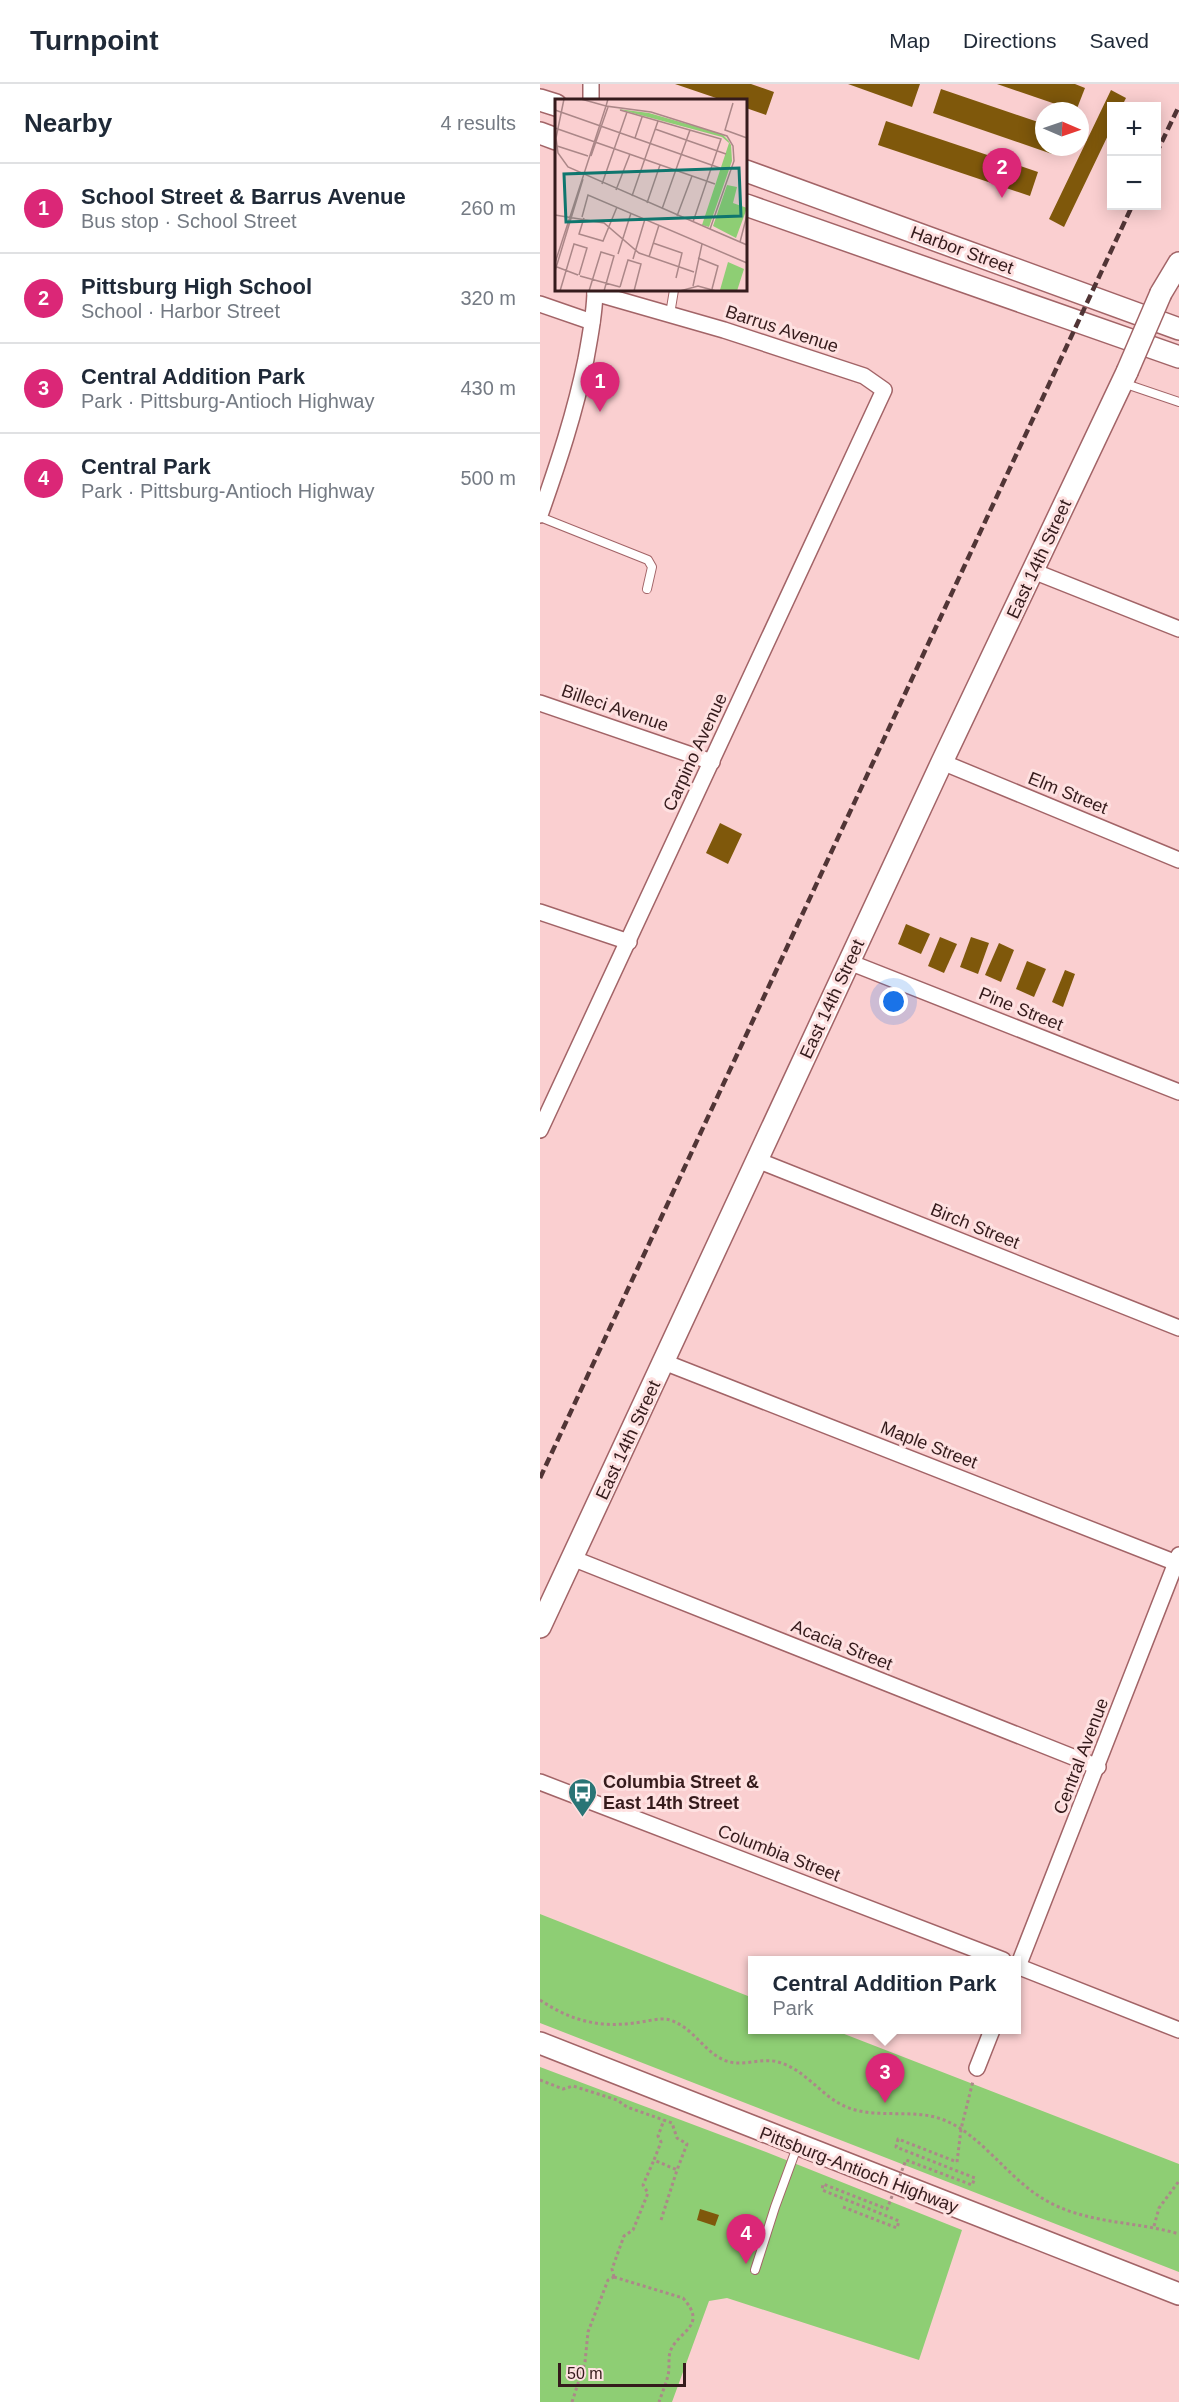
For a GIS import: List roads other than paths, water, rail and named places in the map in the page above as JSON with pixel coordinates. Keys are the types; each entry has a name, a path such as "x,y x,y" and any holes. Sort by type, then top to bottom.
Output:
{"street":[{"path":"540,100 555,105"},
{"path":"540,133 555,138"},
{"name":"Harbor Street","path":"747,171 1179,329"},
{"name":"Harbor Street","path":"747,204 1179,357"},
{"name":"East 14th Street","path":"540,1627 942,762 1124,377 1161,293 1179,262"},
{"path":"540,516 562,453 575,406 592,322 595,291"},
{"name":"Barrus Avenue","path":"595,291 864,376 884,390"},
{"path":"540,304 592,322"},
{"name":"Carpino Avenue","path":"541,1127 884,390"},
{"path":"1033,571 1179,629"},
{"name":"Billeci Avenue","path":"540,703 712,762"},
{"name":"Elm Street","path":"942,762 1179,860"},
{"path":"540,912 629,942"},
{"name":"Pine Street","path":"849,962 1179,1092"},
{"name":"Birch Street","path":"757,1160 1179,1328"},
{"name":"Maple Street","path":"664,1362 1178,1560"},
{"name":"Acacia Street","path":"572,1558 1098,1767"},
{"name":"Central Avenue","path":"1021,1957 1178,1560"},
{"name":"Columbia Street","path":"540,1782 993,1956"},
{"path":"1021,1969 1179,2030"},
{"path":"977,2068 990,2034"},
{"name":"Pittsburg-Antioch Highway","path":"540,2043 1179,2294"}],"lane":[{"path":"670,314 674,291"},
{"path":"1124,377 1179,402"},
{"path":"540,516 648,560 652,567 647,589"},
{"path":"755,2270 798,2146"}],"railway":[{"path":"1161,144 1179,106"},
{"path":"540,1478 1130,210"}],"place":[{"name":"Pittsburg High School","path":"1002,198"},
{"name":"School Street & Barrus Avenue","path":"600,412"},
{"name":"Columbia Street & East 14th Street","path":"582,1818"},
{"name":"Central Addition Park","path":"885,2103"},
{"name":"Central Park","path":"746,2264"}]}
